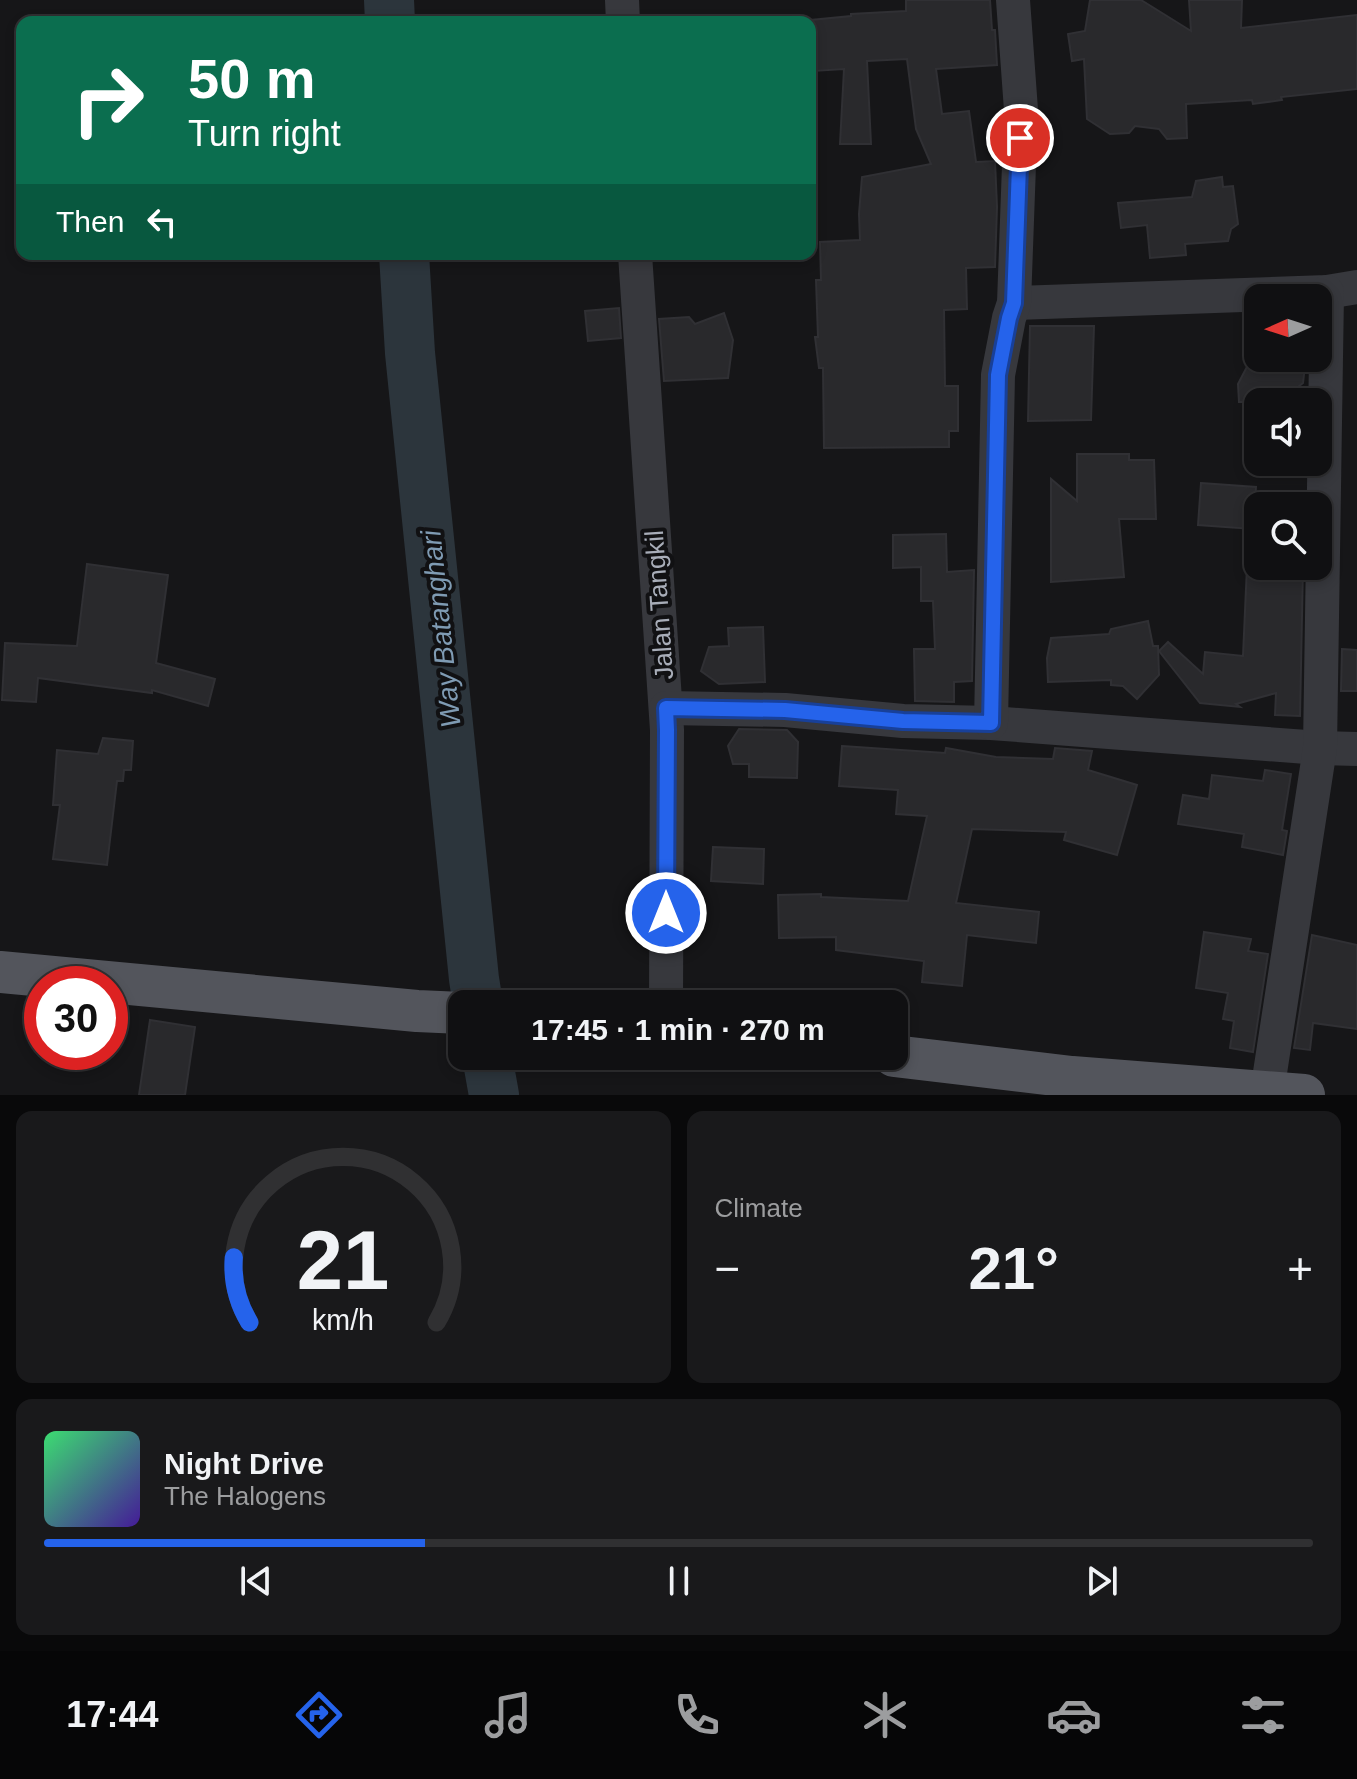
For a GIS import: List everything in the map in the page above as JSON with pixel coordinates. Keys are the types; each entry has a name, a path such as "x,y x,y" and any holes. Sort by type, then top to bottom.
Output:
{"main road":[{"path":"0,972 448,1012"},
{"path":"908,1058 1073,1086 1285,1094"}],"street":[{"path":"991,723 998,375 1014,303 1021,110 1013,0"},
{"name":"Jalan Tangkil","path":"635,260 667,730 666,990"},
{"path":"1014,303 1342,290 1320,748 1285,1094"},
{"path":"666,708 785,710 903,721 991,723 1357,749"}],"building":[{"path":"906,0 990,0 997,65 936,69 942,114 969,111 976,162 995,161 995,267 966,268 967,309 944,310 945,386 958,386 958,431 949,431 949,447 824,448 823,368 819,368 815,337 818,337 816,280 821,280 820,242 860,240 862,177 931,164 916,129 907,59 867,61 871,144 840,144 844,69 816,71 816,20 906,11"},
{"path":"1090,0 1141,0 1191,31 1189,0 1242,0 1241,28 1357,15 1357,89 1281,97 1282,100 1253,104 1252,100 1186,104 1187,138 1167,139 1159,129 1135,126 1129,133 1110,134 1087,119 1084,59 1072,61 1068,34 1085,31"},
{"path":"1222,177 1223,187 1233,186 1238,224 1231,229 1228,241 1185,244 1186,255 1150,258 1147,225 1121,228 1118,203 1192,197 1196,181"},
{"path":"619,308 621,338 588,341 585,311"},
{"path":"724,313 733,340 728,378 664,381 659,319 689,317 695,324"},
{"path":"1030,326 1094,326 1091,420 1028,421"},
{"path":"1244,372 1304,372 1303,383 1298,388 1244,388 1244,402 1239,402 1238,384"},
{"path":"1077,454 1129,454 1129,460 1154,460 1156,519 1119,519 1124,577 1051,582 1051,479 1077,501"},
{"path":"1201,483 1256,487 1256,492 1244,492 1244,528 1198,525"},
{"path":"946,534 947,572 974,570 972,681 954,682 954,702 915,701 914,649 935,649 933,601 921,601 921,567 893,568 893,535"},
{"path":"87,564 168,575 156,663 215,679 208,706 152,690 152,693 38,678 36,702 2,700 5,643 77,646"},
{"path":"1246,580 1303,580 1300,716 1275,715 1276,693 1236,704 1240,707 1200,703 1159,651 1168,642 1203,674 1205,652 1243,656"},
{"path":"1148,621 1153,646 1158,646 1159,675 1137,699 1123,686 1111,685 1111,680 1048,682 1047,658 1051,638 1109,634 1111,629"},
{"path":"763,627 765,682 719,684 701,671 709,647 729,646 728,628"},
{"path":"1342,649 1357,650 1357,691 1341,691"},
{"path":"739,729 787,730 798,742 797,778 749,777 749,764 733,764 728,746"},
{"path":"103,738 133,741 131,770 124,770 123,781 117,781 107,865 53,859 60,805 53,805 57,750 98,754"},
{"path":"842,746 945,753 946,748 996,757 1053,759 1055,748 1092,751 1088,770 1137,785 1117,855 1064,840 1066,832 972,829 956,903 1039,912 1036,943 967,935 962,986 922,982 924,961 836,950 836,937 779,938 778,895 821,894 821,897 908,901 927,816 896,814 898,790 839,786"},
{"path":"1265,770 1291,774 1282,830 1287,831 1283,855 1242,847 1244,834 1178,824 1183,795 1209,799 1212,775 1263,781"},
{"path":"713,847 764,849 763,884 711,881"},
{"path":"1204,932 1251,939 1248,951 1268,954 1253,1052 1230,1048 1234,1021 1223,1019 1228,993 1196,988"},
{"path":"1312,935 1357,945 1357,1029 1313,1023 1310,1050 1294,1048"},
{"path":"150,1020 195,1027 185,1095 139,1095"}],"waterway":[{"name":"Way Batanghari","path":"389,0 390,16"},
{"name":"Way Batanghari","path":"404,260 410,353 476,990"},
{"name":"Way Batanghari","path":"490,1070 494,1095"}],"route":[{"path":"666,913 666,708 785,710 903,721 991,723 998,375 1014,303 1020,138"}]}
